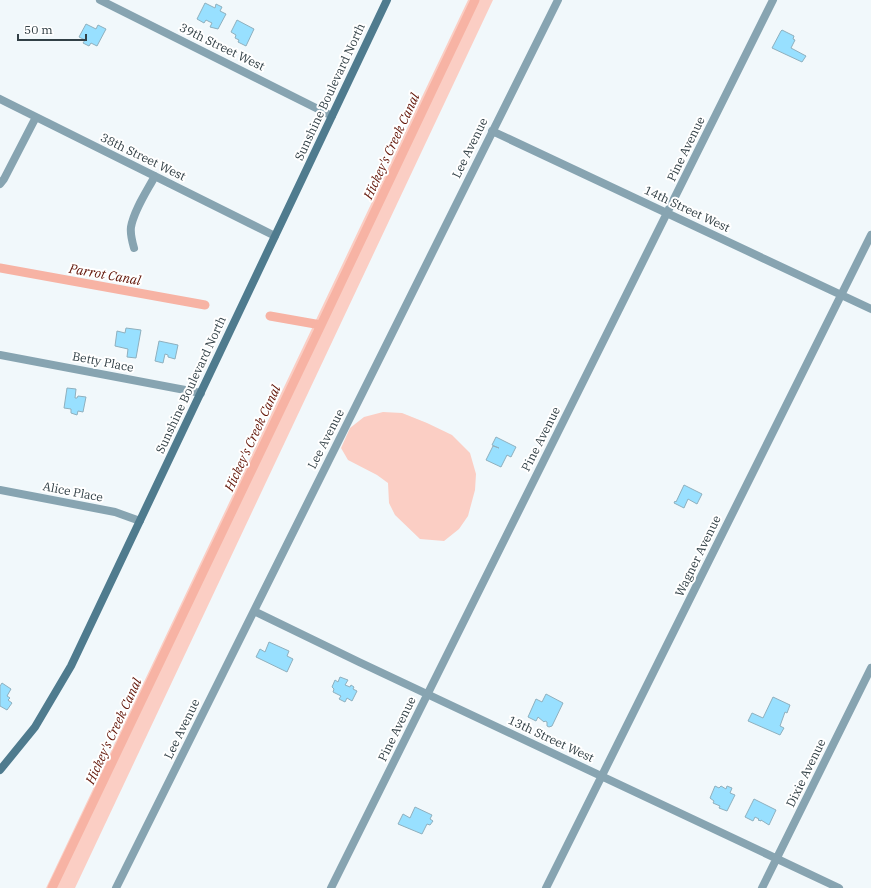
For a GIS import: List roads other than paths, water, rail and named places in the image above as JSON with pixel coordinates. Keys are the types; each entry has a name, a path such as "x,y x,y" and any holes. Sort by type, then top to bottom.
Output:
{"street":[{"name":"39th Street West","path":"100,0 332,116"},
{"name":"Sunshine Boulevard North","path":"0,770 35,727 71,666 387,0"},
{"name":"Lee Avenue","path":"116,888 558,0"},
{"name":"Pine Avenue","path":"331,888 773,0"},
{"name":"38th Street West","path":"0,99 275,236"},
{"path":"0,184 36,117"},
{"name":"14th Street West","path":"492,131 871,309"},
{"path":"134,248 131,238 132,222 155,176"},
{"name":"Wagner Avenue","path":"546,888 871,235"},
{"name":"Betty Place","path":"0,355 201,393"},
{"name":"Alice Place","path":"0,490 115,512 140,521"},
{"name":"13th Street West","path":"254,611 839,888"},
{"name":"Dixie Avenue","path":"762,888 871,668"}],"waterway":[{"name":"Hickey's Creek Canal","path":"52,888 475,0"},
{"name":"Parrot Canal","path":"0,268 205,305"},
{"name":"Parrot Canal","path":"270,316 321,325"}]}
